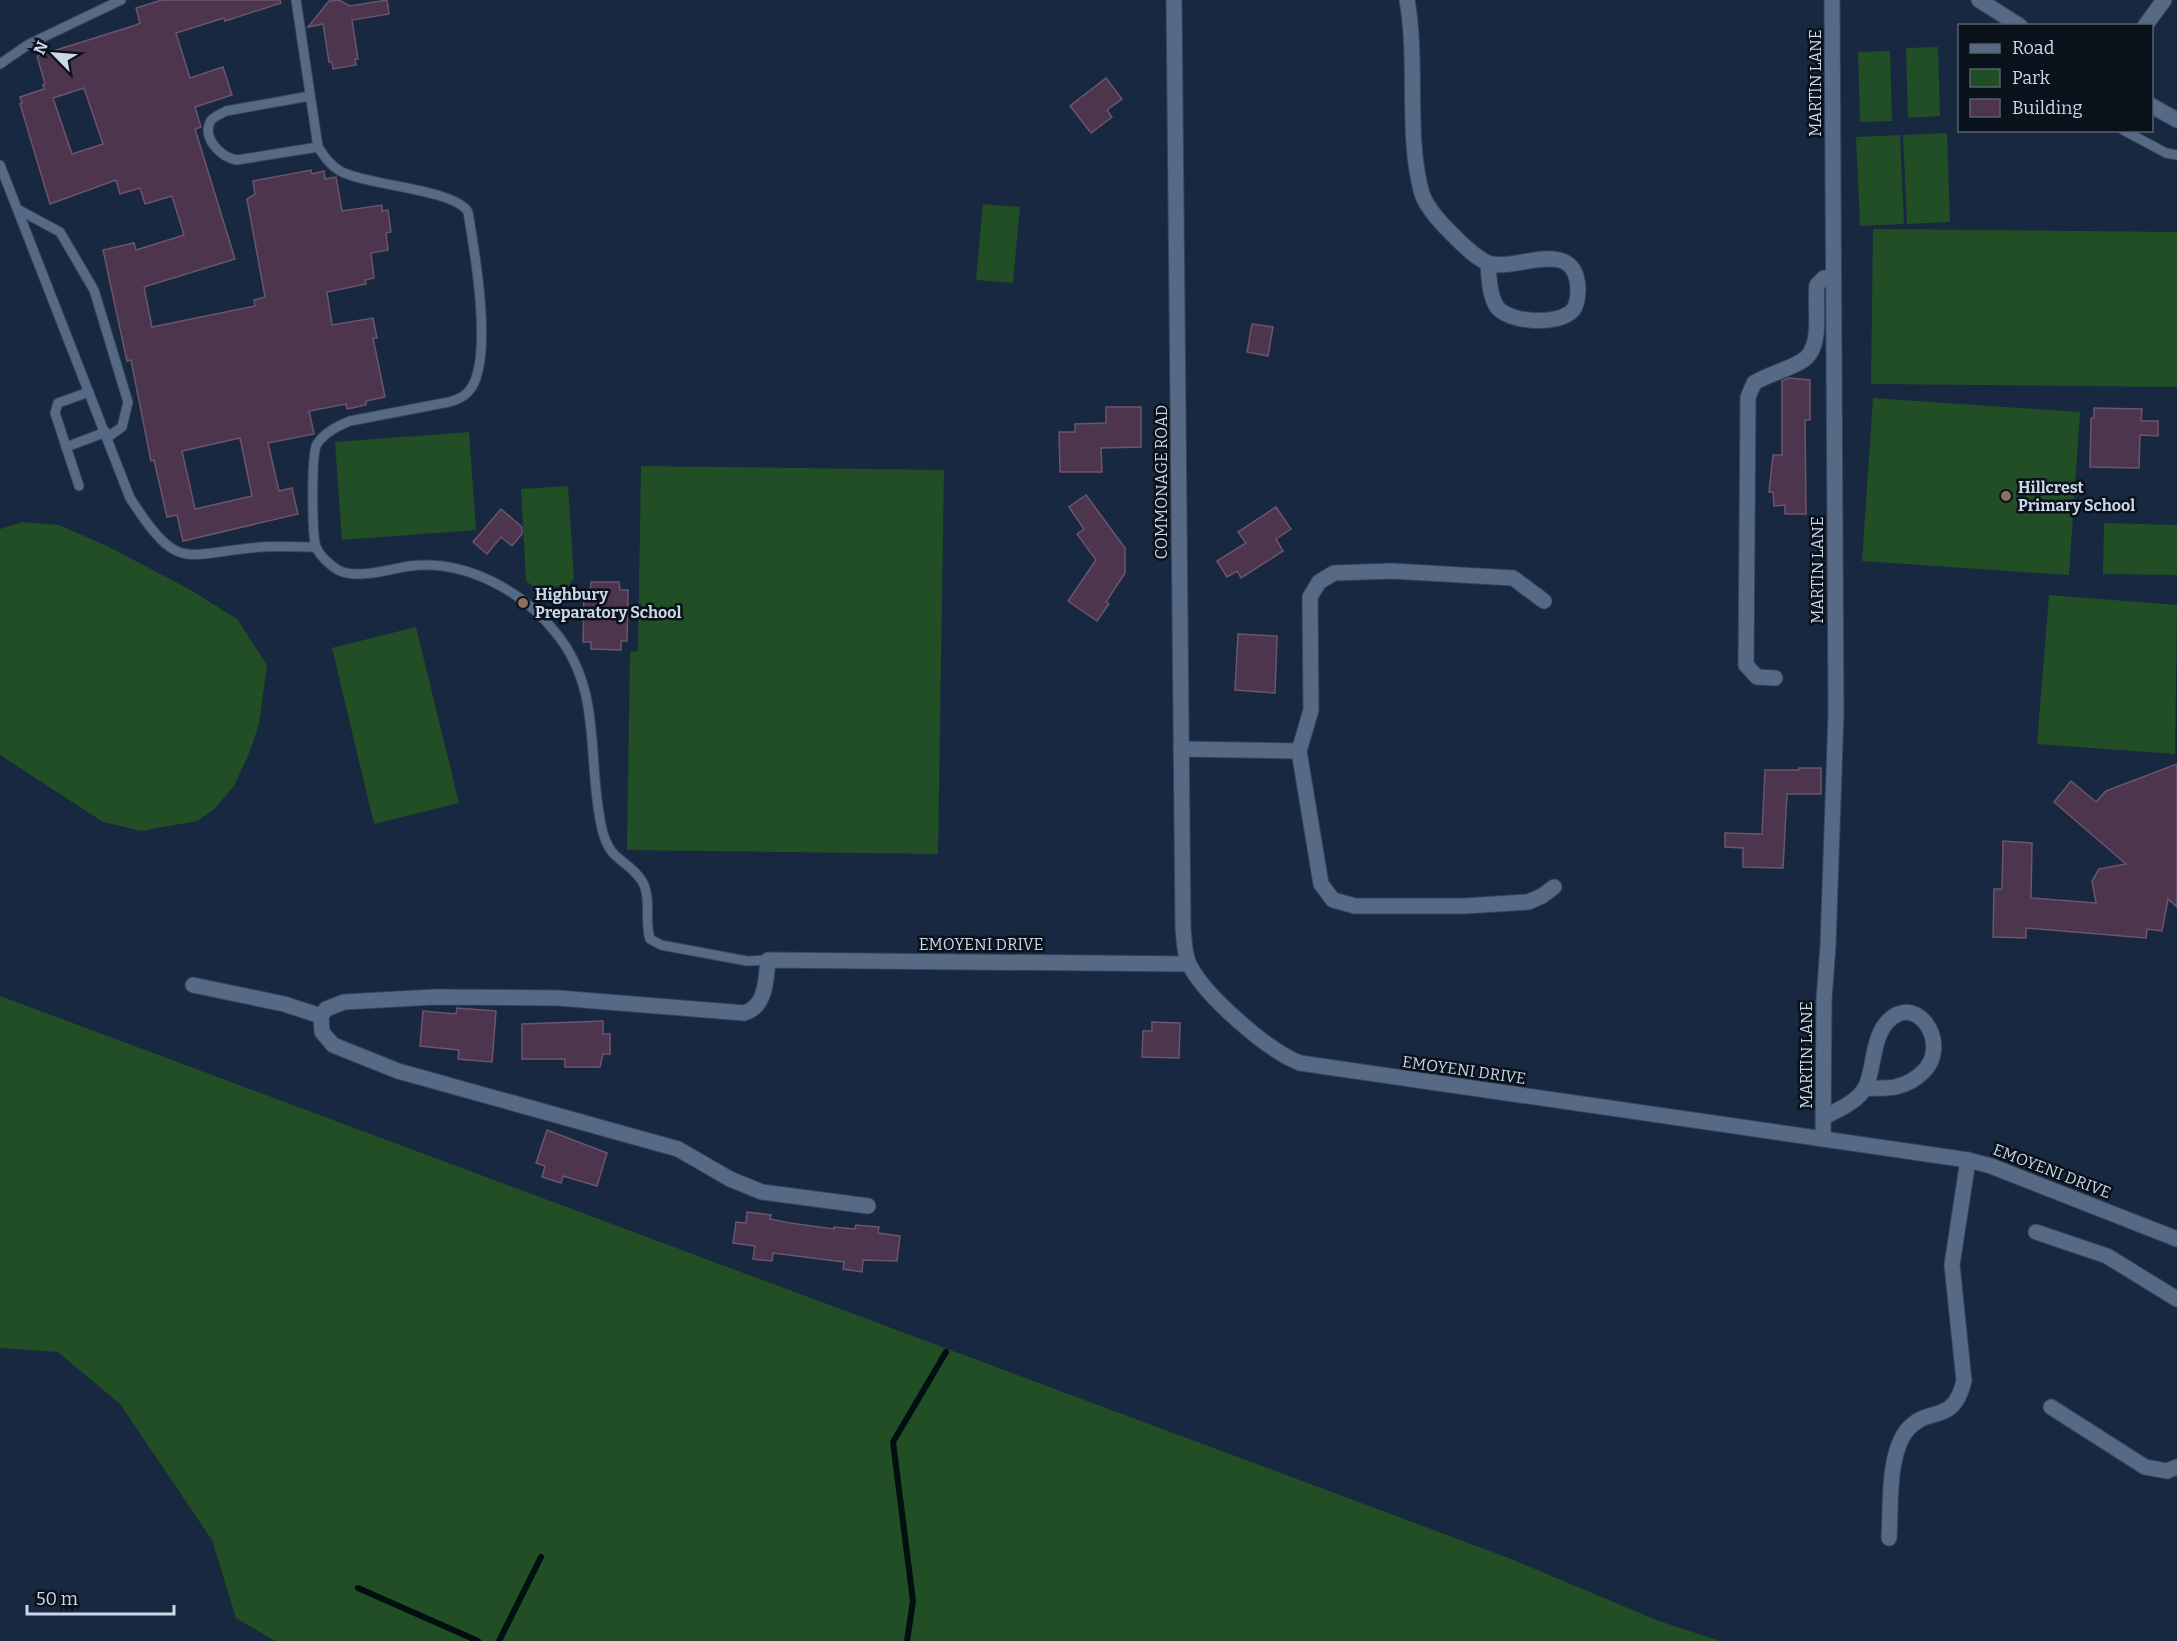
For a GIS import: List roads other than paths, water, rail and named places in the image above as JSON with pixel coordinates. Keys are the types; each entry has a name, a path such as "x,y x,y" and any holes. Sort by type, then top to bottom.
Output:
{"street":[{"name":"COMMONAGE ROAD","path":"1174,0 1183,927 1188,964"},
{"path":"1407,0 1412,28 1415,134 1421,192 1448,230 1488,263 1508,264 1549,259 1565,262 1574,272 1577,281 1575,306 1567,315 1556,318 1528,320 1507,316 1497,306 1488,263"},
{"name":"MARTIN LANE","path":"1823,1138 1824,1000 1836,714 1832,0"},
{"path":"1979,0 2017,24"},
{"path":"2146,24 2164,0"},
{"path":"2153,106 2177,120"},
{"path":"1775,678 1757,677 1746,665 1748,397 1754,383 1803,361 1812,353 1815,343 1817,285 1824,278 1833,277"},
{"path":"1544,602 1513,578 1382,571 1343,571 1328,576 1315,586 1310,597 1311,710 1299,751 1321,884 1333,900 1355,906 1496,904 1528,902 1554,887"},
{"path":"1181,749 1299,751"},
{"path":"321,1016 333,1005 344,1002 476,996 558,998 744,1013 755,1008 761,999 768,960"},
{"name":"EMOYENI DRIVE","path":"768,960 1188,964 1239,1022 1284,1058 1300,1064 1968,1160 1991,1166 2177,1239"},
{"path":"194,985 284,1004 321,1016"},
{"path":"1824,1117 1849,1104 1865,1088 1874,1051 1888,1024 1900,1013 1910,1013 1922,1020 1929,1027 1935,1046 1928,1066 1913,1081 1903,1086 1865,1088"},
{"path":"321,1016 322,1032 333,1045 398,1071 678,1149 730,1179 762,1192 868,1206"},
{"path":"1890,1538 1894,1460 1901,1440 1914,1423 1951,1407 1960,1396 1964,1381 1952,1265 1968,1160"},
{"path":"2036,1232 2107,1256 2177,1299"},
{"path":"2051,1407 2145,1467 2167,1471 2177,1467"}],"lane":[{"path":"0,63 29,44 121,0"},
{"path":"296,0 318,147 332,165 346,173 440,196 465,206 477,265 480,328 479,368 474,384 464,396 449,402 350,421 335,427 317,444 312,460 316,547 331,564 350,573 413,566 470,572 496,582 545,620 571,653 583,683 590,712 601,826 608,849 642,881 646,891 650,939 661,945 747,961 768,960"},
{"path":"310,96 225,111 213,118 209,130 215,147 227,159 237,160 318,147"},
{"path":"2127,132 2166,153 2177,155"},
{"path":"0,165 130,498 151,530 170,548 192,556 262,547 316,547"},
{"path":"19,210 60,232 94,290 128,402 122,427 107,435 66,447"},
{"path":"79,486 55,408 58,403 88,392"}],"waterway":[{"path":"907,1641 913,1601 893,1442 946,1352"},
{"path":"499,1641 541,1557"},
{"path":"358,1588 478,1641"}],"place":[{"name":"Hillcrest Primary School","path":"2006,496"},
{"name":"Highbury Preparatory School","path":"523,603"}]}
